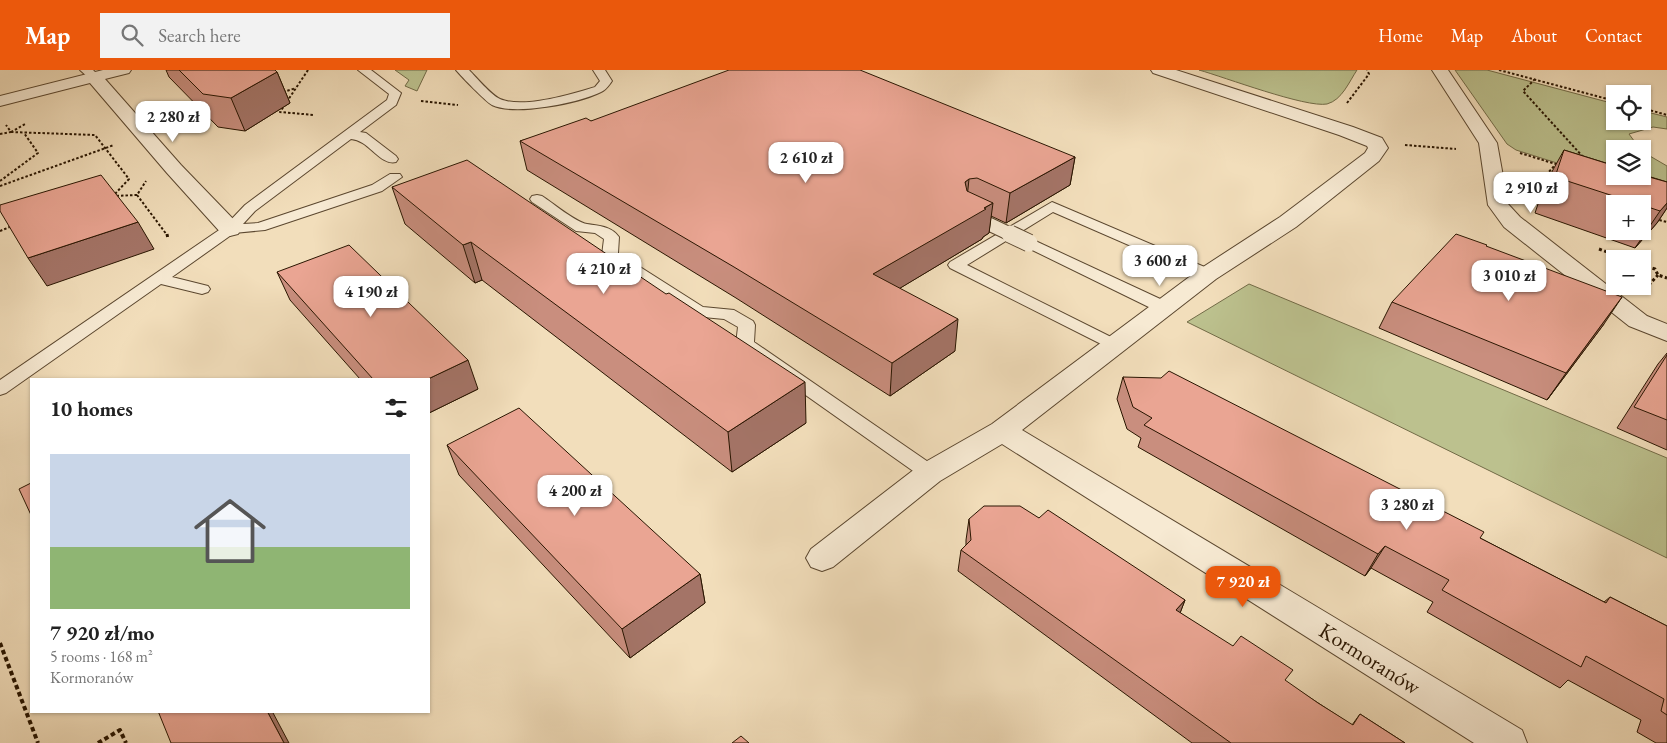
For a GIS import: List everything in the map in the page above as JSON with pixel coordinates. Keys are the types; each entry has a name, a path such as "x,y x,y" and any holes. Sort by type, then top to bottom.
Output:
{"street":[{"path":"0,101 90,74 123,70"},
{"path":"822,558 930,472 1002,431 1208,274 1288,222 1372,157 1378,148 1375,142 1325,124 1159,70"},
{"path":"1440,70 1490,148 1498,205 1512,222 1638,321 1667,333"},
{"path":"90,74 176,172 230,229"},
{"name":"Kormoranów","path":"1002,431 1508,743"}],"lane":[{"path":"0,389 230,229 250,208 392,102 395,93 364,70"},
{"path":"462,70 496,102 517,105 548,104 599,89 606,81 599,70"},
{"path":"348,135 362,136 391,159"},
{"path":"230,229 260,228 378,188 395,177"},
{"path":"537,199 581,228 598,229 612,237 610,254 699,312 728,314 747,326 745,344 930,472"},
{"path":"1116,346 956,265 1052,206 1208,274"},
{"path":"970,214 1165,308"},
{"path":"160,279 202,289"}],"path":[{"path":"308,70 280,112 314,115"},
{"path":"1325,124 1350,100 1369,74 1367,70"},
{"path":"1499,70 1606,99"},
{"path":"1535,80 1523,91 1589,164"},
{"path":"1651,111 1667,115"},
{"path":"10,132 96,135 129,179 113,196"},
{"path":"0,181 38,153 24,132"},
{"path":"1375,142 1490,148 1565,167"},
{"path":"137,195 147,180 176,172"},
{"path":"1540,182 1549,185"},
{"path":"104,197 137,195"},
{"path":"137,195 166,232 174,269"},
{"path":"1651,217 1667,222"},
{"path":"0,231 17,224"},
{"path":"1651,268 1655,269 1658,275 1667,278"},
{"path":"0,643 38,743"},
{"path":"98,743 120,730 126,743"}],"green space":[{"path":"395,70 427,70 417,91 405,86 409,80"},
{"path":"1199,70 1357,70 1337,99 1327,104 1316,104 1284,97"},
{"path":"1455,70 1487,70 1606,102 1606,130 1643,130 1629,134 1633,140 1606,140 1606,179 1516,150 1507,144"},
{"path":"1651,113 1667,117 1667,129 1651,128"},
{"path":"1651,157 1667,166 1667,198 1626,185 1651,185"},
{"path":"1249,284 1667,458 1667,558 1187,322"}],"building":[{"path":"179,70 275,70 277,72 231,98 203,94"},
{"path":"729,70 860,70 1075,157 1010,193 977,178 969,179 965,182 967,191 993,203 984,208 986,209 873,274 958,319 892,363 520,141 586,118 591,121"},
{"path":"1564,150 1606,163 1606,185 1651,185 1651,178 1667,182 1667,203 1660,211 1651,208 1651,195 1610,195 1555,177"},
{"path":"467,160 666,294 669,293 805,382 728,432 471,242 463,245 392,187"},
{"path":"101,175 138,222 28,258 0,211 0,205"},
{"path":"1456,234 1606,291 1606,295 1622,297 1566,373 1392,302"},
{"path":"349,245 468,360 430,378 372,378 277,272"},
{"path":"1667,355 1667,420 1634,407"},
{"path":"1169,371 1484,532 1480,538 1606,603 1610,597 1667,626 1667,715 1661,711 1664,699 1586,656 1581,667 1442,590 1449,580 1385,546 1378,554 1144,425 1152,418 1133,407 1123,377 1161,378"},
{"path":"519,408 700,574 622,629 447,445"},
{"path":"30,484 30,513 19,489"},
{"path":"984,506 1020,506 1039,518 1048,510 1185,600 1176,610 1233,646 1241,636 1293,670 1285,680 1318,703 1353,725 1360,714 1405,743 1231,743 961,550 971,540 969,519"},
{"path":"159,713 268,713 284,743 171,743"},
{"path":"741,736 749,743 732,743"}]}
